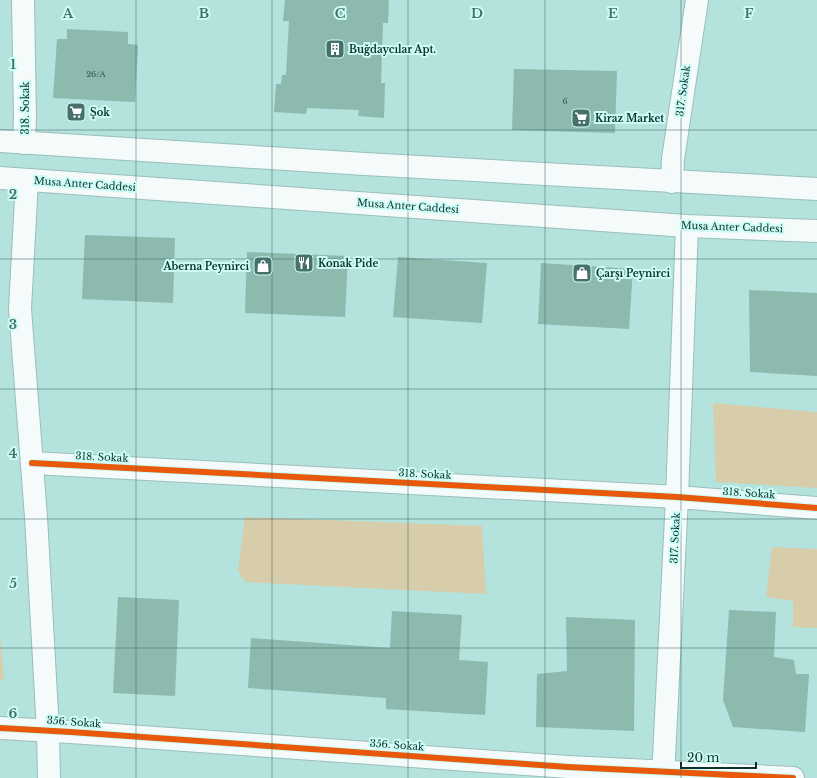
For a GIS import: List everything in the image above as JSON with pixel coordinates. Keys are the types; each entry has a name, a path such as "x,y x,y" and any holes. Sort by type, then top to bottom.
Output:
{"street":[{"name":"318. Sokak","path":"24,0 24,143"},
{"name":"317. Sokak","path":"672,182 673,159 697,0"},
{"path":"0,141 672,182 817,189"},
{"name":"Musa Anter Caddesi","path":"0,178 687,226 817,231"},
{"path":"27,180 20,309 32,463 48,731 49,778"},
{"name":"317. Sokak","path":"663,775 677,497 687,226"},
{"name":"318. Sokak","path":"32,463 677,497 817,508"},
{"name":"356. Sokak","path":"0,728 494,770 793,778"}],"shaded area":[{"path":"713,403 817,412 817,488 716,482"},
{"path":"245,517 482,526 486,594 245,582 238,570"},
{"path":"772,547 817,549 817,628 793,627 793,601 766,597"},
{"path":"0,635 4,679 0,679"}],"building":[{"name":"Buğdaycılar Apt.","path":"285,0 389,0 388,23 383,23 381,83 385,83 384,118 358,116 359,110 307,108 306,114 274,112 276,84 281,84 282,75 286,75 289,21 283,21"},
{"path":"67,29 128,32 128,44 138,45 135,102 53,98 57,39 67,39"},
{"path":"514,69 617,71 615,133 512,130"},
{"path":"85,235 175,238 173,303 82,299"},
{"path":"247,252 348,256 345,317 245,313"},
{"path":"398,257 487,263 482,323 393,317"},
{"path":"541,263 633,269 629,329 538,324"},
{"path":"749,290 817,293 817,376 750,372"},
{"path":"118,597 179,600 175,696 113,693"},
{"path":"729,610 776,612 774,657 794,660 796,674 809,674 805,732 733,727 723,700"},
{"path":"392,611 462,615 459,660 488,662 485,715 386,709 386,698 248,688 251,638 390,648"},
{"path":"566,617 635,620 634,731 536,727 537,674 567,671"}],"cycle path":[{"path":"32,463 677,497 817,508"},
{"path":"0,728 568,767 793,778"}],"place":[{"name":"Buğdaycılar Apt.","path":"335,49"},
{"name":"Şok","path":"76,112"},
{"name":"Kiraz Market","path":"581,118"},
{"name":"Konak Pide","path":"304,263"},
{"name":"Aberna Peynirci","path":"263,266"},
{"name":"Çarşı Peynirci","path":"582,273"}]}
